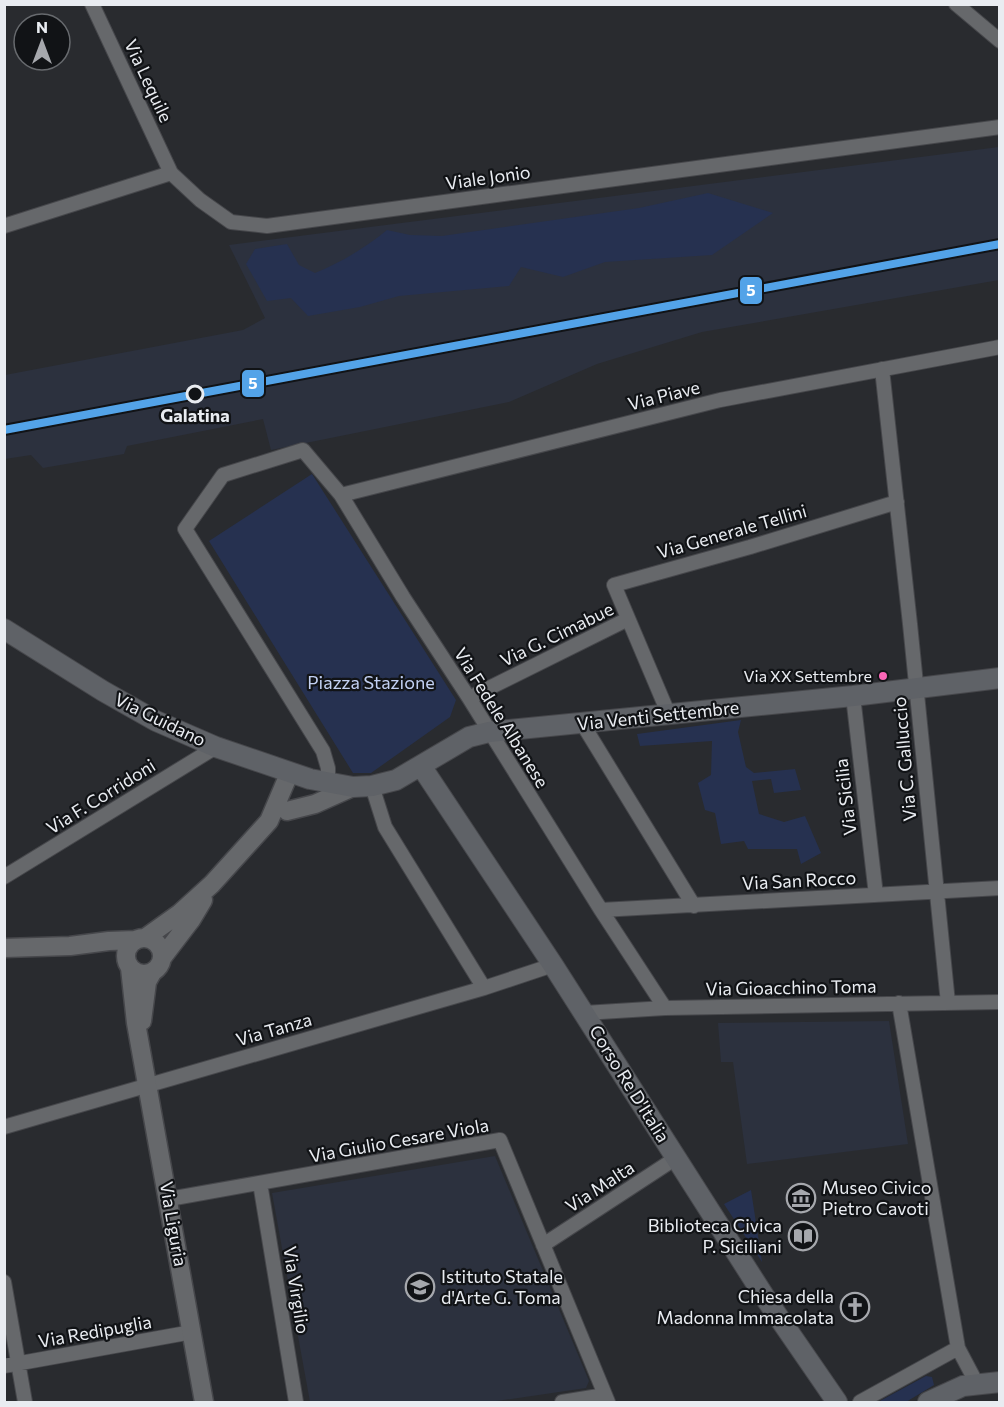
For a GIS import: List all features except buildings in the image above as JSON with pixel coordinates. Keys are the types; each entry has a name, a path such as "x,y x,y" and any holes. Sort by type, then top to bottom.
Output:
{"main road":[{"name":"Via Guidano","path":"4,629 112,696 156,720 216,747 289,774 319,781"},
{"name":"Via Venti Settembre","path":"319,781 363,786 396,780 469,737 489,732 853,696 999,678"},
{"name":"Corso Re D'Italia","path":"421,766 553,965 766,1299 835,1402"},
{"path":"928,1402 952,1390 999,1382"}],"street":[{"name":"Via Lequile","path":"92,4 171,173"},
{"path":"956,4 999,41"},
{"name":"Viale Jonio","path":"171,173 200,200 231,222 267,226 999,128"},
{"path":"4,226 171,173"},
{"name":"Via Piave","path":"341,495 720,400 999,347"},
{"name":"Via C. Galluccio","path":"882,369 948,1003"},
{"name":"Via Fedele Albanese","path":"319,781 328,768 323,751 185,529 223,475 303,450 341,495 403,597 664,1008"},
{"name":"Via Generale Tellini","path":"628,620 614,585 750,547 897,502"},
{"path":"628,620 669,715"},
{"name":"Via G. Cimabue","path":"469,698 628,620"},
{"name":"Via Sicilia","path":"853,696 876,895"},
{"path":"582,723 694,906"},
{"name":"Via F. Corridoni","path":"4,877 216,747"},
{"path":"269,821 289,774"},
{"path":"269,821 287,811 319,781"},
{"path":"287,811 315,804 363,786 385,827 484,988"},
{"name":"Via Liguria","path":"141,939 180,913 212,884 269,821"},
{"name":"Via Liguria","path":"141,1047 147,982 191,920 212,884"},
{"name":"Via San Rocco","path":"601,910 999,888"},
{"path":"128,964 126,952 130,945 141,939"},
{"path":"4,948 70,946 141,939 154,941 160,949 157,965 144,974 137,973 128,964 109,952 70,946"},
{"name":"Via Liguria","path":"128,964 135,1023 169,1199 204,1402"},
{"name":"Via Tanza","path":"4,1127 484,988 553,965"},
{"name":"Via Gioacchino Toma","path":"584,1013 664,1008 999,1002"},
{"path":"899,1003 958,1347 977,1384"},
{"name":"Via Giulio Cesare Viola","path":"169,1199 500,1140 607,1399"},
{"name":"Via Malta","path":"543,1245 676,1158"},
{"name":"Via Virgilio","path":"260,1183 296,1402"},
{"path":"4,1282 11,1365 25,1402"},
{"name":"Via Redipuglia","path":"11,1365 192,1332"},
{"path":"860,1402 958,1347"},
{"path":"562,1402 607,1399"}],"shaded area":[{"path":"999,147 999,280 702,332 597,364 509,402 271,450 263,419 127,446 124,454 43,468 31,455 5,459 5,375 243,330 265,318 229,245"},
{"path":"889,1021 908,1144 747,1164 733,1062 721,1062 718,1023"},
{"name":"Istituto Statale d'Arte G. Toma","path":"495,1156 589,1381 586,1388 490,1402 310,1402 272,1193"}],"green space":[{"path":"708,193 773,213 712,255 605,262 563,277 521,267 509,286 399,296 360,307 308,316 291,298 267,301 246,264 255,249 287,244 299,265 315,273 353,254 387,230 410,235 442,236 639,208"},
{"name":"Piazza Stazione","path":"312,474 456,700 450,717 371,773 353,773 209,541"},
{"path":"741,720 738,732 746,767 754,773 795,769 801,790 774,793 771,779 752,781 759,814 784,822 805,816 821,853 801,864 797,849 748,849 744,841 721,844 715,813 705,810 698,783 711,775 712,741 640,746 637,734"},
{"path":"751,1190 762,1262 724,1204"},
{"path":"926,1376 932,1377 934,1385 906,1402 878,1402"}],"transit line":[{"name":"5","path":"4,430 1000,244"}],"place":[{"name":"Galatina","path":"195,394"},
{"name":"Via XX Settembre","path":"883,676"},
{"name":"Museo Civico Pietro Cavoti","path":"801,1198"},
{"name":"Biblioteca Civica P. Siciliani","path":"803,1236"},
{"name":"Istituto Statale d'Arte G. Toma","path":"420,1287"},
{"name":"Chiesa della Madonna Immacolata","path":"855,1307"}]}
